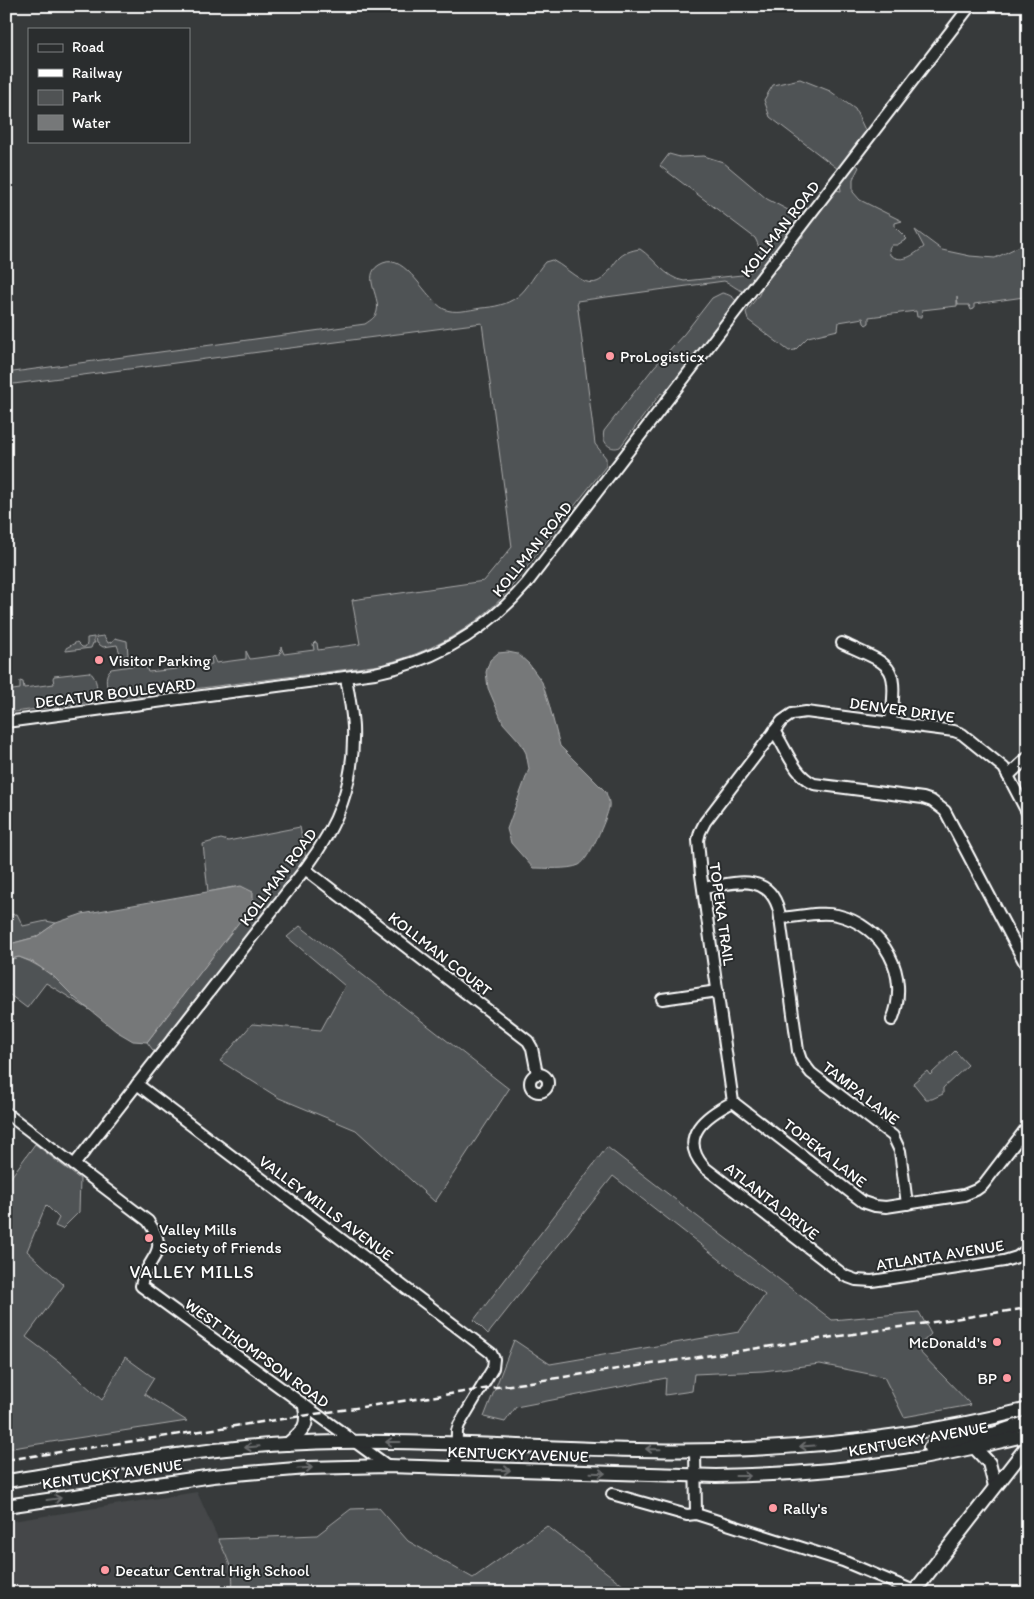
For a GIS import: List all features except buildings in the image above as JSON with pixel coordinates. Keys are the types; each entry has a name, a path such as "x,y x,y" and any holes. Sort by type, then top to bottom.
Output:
{"main road":[{"path":"288,1444 304,1427 306,1416 304,1407"},
{"name":"KENTUCKY AVENUE","path":"6,1481 206,1452 288,1444 353,1442 695,1450 810,1446 869,1440 960,1425 1028,1409"},
{"path":"876,1465 888,1456 969,1440 1028,1422"},
{"name":"KENTUCKY AVENUE","path":"6,1506 244,1472 307,1468 388,1466 747,1476 876,1465 938,1455 1028,1435"},
{"path":"916,1592 1028,1445"},
{"path":"974,1447 989,1463 995,1486"}],"street":[{"name":"KOLLMAN ROAD","path":"74,1165 324,843 335,822 349,782 353,740 346,678 401,667 442,651 488,621 519,592 970,6"},
{"path":"842,643 876,658 890,670 894,688 891,722"},
{"name":"DECATUR BOULEVARD","path":"6,722 346,678"},
{"name":"DENVER DRIVE","path":"792,714 806,712 950,729 958,732 999,763 1028,814"},
{"name":"TOPEKA TRAIL","path":"733,1102 698,844 701,828 774,731 782,721 792,714"},
{"path":"774,731 797,770 814,784 923,798 945,811 1028,969"},
{"path":"1008,776 1028,757"},
{"name":"KOLLMAN COURT","path":"305,869 528,1041 532,1048 537,1074"},
{"name":"TAMPA LANE","path":"704,888 736,882 747,882 756,884 772,894 780,918 798,1051 801,1060 811,1073 893,1136 900,1151 907,1204"},
{"path":"780,918 820,914 834,915 854,921 872,932 888,951 896,974 898,996 892,1020"},
{"path":"662,999 718,991"},
{"name":"VALLEY MILLS AVENUE","path":"137,1084 491,1354 494,1359 493,1368 459,1423 456,1444"},
{"name":"TOPEKA LANE","path":"733,1102 863,1202 878,1207 964,1195 976,1190 986,1182 1028,1126"},
{"name":"ATLANTA DRIVE","path":"733,1102 710,1115 696,1131 695,1152 704,1167 839,1272 854,1279"},
{"name":"WEST THOMPSON ROAD","path":"6,1113 148,1221 158,1236 159,1243 157,1251 142,1278 141,1286 304,1407 388,1466"},
{"name":"ATLANTA AVENUE","path":"854,1279 872,1281 1004,1261 1017,1257 1028,1249"},
{"path":"456,1444 456,1469"},
{"path":"695,1450 696,1514"},
{"path":"612,1494 687,1515 696,1514 843,1561 916,1592"}],"shaded area":[{"path":"197,1492 229,1563 235,1593 6,1593 6,1522"}],"green space":[{"path":"800,79 830,91 855,109 866,132 838,169 770,117 764,100 773,85"},
{"path":"669,154 680,157 704,156 723,162 767,199 788,210 808,208 744,291 724,281 577,301 595,444 606,458 606,466 514,584 495,605 476,621 451,637 424,651 380,665 116,699 110,697 106,678 111,669 145,664 148,672 177,669 177,662 179,660 181,661 182,668 212,664 211,658 213,656 216,663 246,659 246,651 250,659 280,655 281,647 284,654 314,650 313,644 315,642 317,643 318,650 360,644 352,600 484,581 512,547 482,323 6,385 6,373 365,324 374,317 377,311 372,285 372,273 376,267 383,263 391,262 400,265 408,271 437,304 444,309 457,311 495,306 513,300 521,294 545,262 552,260 578,278 589,282 600,281 622,255 640,249 671,276 684,281 742,275 754,269 760,256 760,250 755,238 660,166"},
{"path":"855,164 859,167 853,179 853,192 860,200 902,221 895,223 895,227 907,239 897,245 892,245 889,249 890,255 895,258 904,259 924,247 915,230 942,250 970,256 995,258 1028,242 1028,299 1024,297 974,304 974,309 971,310 969,305 958,305 957,297 957,306 922,310 921,317 917,317 916,311 869,317 869,323 866,325 863,318 839,322 838,330 808,337 795,350 789,351 748,320 746,312 759,295 764,282 795,242 799,242 800,238 803,237 803,232 836,190 841,191 840,184"},
{"path":"722,293 731,296 737,303 665,396 661,393 620,447 613,448 607,445 603,435 604,431 654,367 684,334 712,298"},
{"path":"104,636 108,643 112,642 115,638 127,641 128,656 121,656 117,645 103,647 97,643 96,637"},
{"path":"94,637 95,643 93,643 91,648 66,651 66,648 77,642 82,647 85,647 87,638"},
{"path":"89,672 94,677 97,689 95,700 92,702 6,713 6,691 20,689 20,681 23,682 24,688 54,684 54,676"},
{"path":"300,827 306,859 155,1053 147,1042 253,903 233,887 208,892 203,844 221,839 228,841"},
{"path":"17,914 23,926 46,921 56,923 36,937 6,945 6,915"},
{"path":"300,926 509,1089 435,1202 356,1130 279,1098 220,1061 252,1024 321,1030 345,986 287,937"},
{"path":"19,957 48,973 90,1010 46,983 27,1008 6,992 6,961"},
{"path":"955,1051 968,1065 943,1088 943,1094 932,1099 926,1099 913,1083 927,1071 930,1075"},
{"path":"35,1144 80,1179 79,1212 62,1229 55,1226 59,1218 46,1205 27,1251 64,1285 26,1337 62,1364 102,1400 125,1357 154,1378 144,1394 187,1421 6,1449 6,1184"},
{"path":"607,1147 832,1320 919,1312 931,1334 916,1348 971,1405 904,1417 884,1377 820,1364 763,1371 694,1374 692,1391 665,1395 666,1378 516,1407 505,1422 484,1417 514,1340 550,1364 739,1332 765,1295 613,1176 488,1334 474,1320"},
{"path":"379,1508 408,1541 473,1578 547,1526 633,1593 231,1593 232,1572 218,1539 317,1535 351,1509"}],"water":[{"path":"498,653 518,654 529,664 542,682 560,746 606,792 609,805 601,829 588,855 583,862 574,867 533,868 511,843 507,829 529,769 526,753 520,742 503,723 488,688 486,672 490,660"},
{"path":"241,886 253,892 253,904 147,1042 133,1041 116,1031 75,998 54,977 33,962 19,957 6,960 6,945 36,937 56,923 82,914"}],"railway":[{"path":"6,1460 1028,1308"}],"place":[{"name":"ProLogisticx","path":"610,356"},
{"name":"Visitor Parking","path":"99,660"},
{"name":"Valley Mills Society of Friends","path":"149,1238"},
{"name":"McDonald's","path":"997,1342"},
{"name":"BP","path":"1007,1378"},
{"name":"Rally's","path":"773,1508"},
{"name":"Decatur Central High School","path":"105,1570"}],"district":[{"name":"VALLEY MILLS","path":"192,1272"}]}
